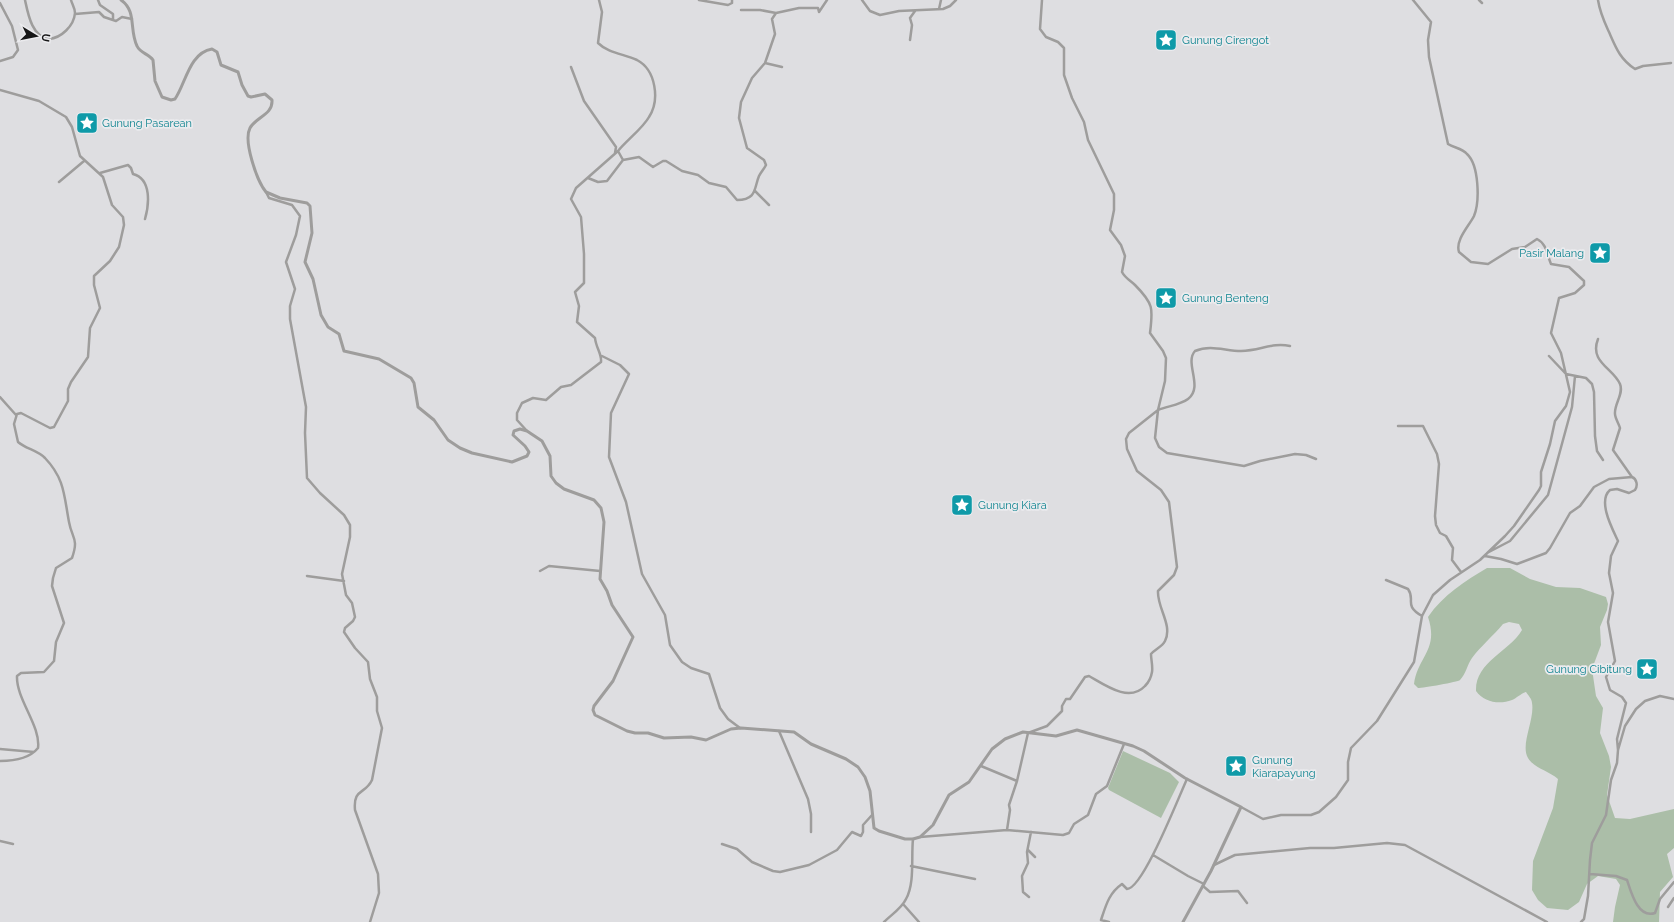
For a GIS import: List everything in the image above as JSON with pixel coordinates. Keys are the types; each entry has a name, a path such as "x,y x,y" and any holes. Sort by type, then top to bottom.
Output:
{"street":[{"path":"25,0 28,14 35,29 41,36 47,39 54,38 62,34 72,21 75,14 71,0"},
{"path":"98,0 100,5 113,14 113,19"},
{"path":"121,0 129,7 136,44 140,51 152,59 156,85 160,96 171,100 177,96 184,76 203,53 212,49 217,52 221,65 238,72 242,85 248,96 251,97 264,94 269,96 272,102 268,112 252,126 247,137 248,150 269,198 292,205 300,214 296,235 286,263 295,287 290,306 290,314 306,407 307,476 315,488 344,515 350,526 350,537 342,574 346,595 352,604 355,617 353,622 345,628 344,633 369,664 371,680 377,697 376,711 382,726 372,780 370,784 358,793 354,801 355,810 378,874 379,893 370,922"},
{"path":"600,0 602,12 598,42 608,50 640,62 651,74 655,87 654,100 649,119 628,138 609,160 576,188 571,199 581,217 584,254 584,283 575,292 579,306 577,322 594,337 596,346 602,356 620,365 628,374 612,409 608,451 626,502 644,578 664,613 669,643 682,662 691,668 709,674 720,708 728,719 741,728"},
{"path":"699,0 728,5 732,3 732,0"},
{"path":"741,10 755,9 776,14 818,8 819,13 827,0"},
{"path":"862,0 870,11 880,15 915,10 939,10 950,6 956,0"},
{"path":"939,10 941,0"},
{"path":"1042,0 1040,29 1046,37 1058,42 1064,48 1064,75 1072,98 1084,122 1088,140 1113,191 1114,210 1110,230 1121,245 1125,256 1122,272 1136,286 1151,306 1153,315 1150,333 1166,357 1165,381 1158,410 1155,438 1159,447 1167,453 1202,457 1218,462 1244,466 1260,461 1295,454 1306,455 1316,459"},
{"path":"1413,0 1431,22 1428,40 1429,57 1448,144 1467,153 1472,160 1477,182 1475,211 1459,244 1459,252 1471,262 1488,264 1512,249 1525,247 1537,239 1543,243 1546,248 1551,264 1569,267 1582,279 1584,285 1579,290 1559,298 1551,327 1552,338 1561,353 1570,392 1566,406 1555,421 1550,444 1541,472 1541,486 1514,526 1485,555"},
{"path":"1598,0 1603,22 1614,46 1621,58 1630,66 1635,69 1643,66 1671,63"},
{"path":"0,3 12,26 18,50 13,58 0,61"},
{"path":"910,40 912,25 910,18 915,10"},
{"path":"75,14 99,12 106,18 116,20 122,17 132,19"},
{"path":"588,178 598,182 607,181 623,160 639,157 653,167 663,161 666,161 682,172 698,175 709,183 727,188 738,200 749,197 755,191 759,175 766,164 764,160 747,148 739,114 744,93 752,78 764,63 775,34 775,25 772,21 776,14"},
{"path":"764,63 782,67"},
{"path":"571,67 584,101 616,148 615,153 609,160"},
{"path":"0,90 39,101 66,117 72,127 80,156 84,161 100,173 104,180 112,205 123,217 124,224 119,247 110,260 94,276 94,286 100,308 90,328 89,355 71,382 68,391 68,401 53,428 43,426 22,413 16,415"},
{"path":"618,151 623,160"},
{"path":"59,182 84,161"},
{"path":"100,173 128,165 131,168 133,174 137,175 144,182 148,196 145,219"},
{"path":"755,191 769,205"},
{"path":"266,192 280,198 307,203 310,206 312,233 305,262 315,283 321,315 328,327 339,334 344,351 379,359 411,378 414,383 418,407 434,420 448,440 466,451 512,462 527,456 529,452 525,446 513,436 513,433 520,430 527,431"},
{"path":"1581,922 1584,919 1587,904 1592,843 1606,815 1611,780 1617,763 1618,739 1626,703 1622,697 1610,690 1606,677 1616,661 1608,622 1613,593 1609,573 1611,556 1618,541 1608,522 1606,502 1607,492 1617,489 1629,493 1635,490 1636,482 1614,450 1620,428 1614,415 1621,386 1616,377 1608,371 1598,358 1596,344 1598,339"},
{"path":"920,837 933,825 950,794 969,782 992,749 1005,739 1047,726 1062,711 1062,706 1066,699 1070,699 1085,677 1089,676 1112,688 1131,694 1141,691 1150,680 1152,672 1151,654 1164,643 1167,633 1167,625 1158,599 1158,592 1174,575 1177,568 1177,561 1173,544 1172,518 1168,500 1160,488 1137,471 1127,449 1126,439 1128,434 1158,410 1183,402 1191,396 1195,385 1192,356 1197,350 1213,347 1242,351 1260,349 1278,344 1290,346"},
{"path":"602,356 601,364 571,385 560,387 546,400 533,398 522,403 517,413 517,420 527,431 541,440 546,446 550,457 551,476 556,484 564,489 594,500 601,508 604,522 600,580 607,591 610,603 634,637 613,681 594,706 593,710 596,715 635,733 648,733 661,738 691,737 706,740 731,729 741,728 794,732 811,744 846,759 858,767 865,777 868,785 872,825 879,831 913,839 920,837 1007,830 1063,834 1069,833 1074,824 1088,815 1096,794 1107,786 1124,744"},
{"path":"1549,356 1566,374 1586,378 1592,384 1594,392 1595,436 1597,451 1603,460"},
{"path":"1028,733 1056,736 1077,730 1144,751 1187,779 1263,819 1281,815 1311,815 1319,812 1336,797 1348,780 1348,762 1351,748 1377,721 1414,662 1422,616 1435,592 1485,555 1510,541 1548,495 1572,407 1575,376"},
{"path":"0,397 16,415"},
{"path":"0,761 13,761 38,749 38,744 19,691 17,676 21,673 44,672 54,661 56,642 64,621 53,588 53,578 56,568 72,558 75,540 70,525 68,505 62,486 46,459 18,442 14,424 16,415"},
{"path":"1398,426 1423,426 1437,454 1439,469 1435,516 1436,525 1440,533 1446,536 1453,548 1452,560 1461,572"},
{"path":"1485,555 1501,558 1518,564 1546,552 1550,548 1570,512 1580,506 1594,487 1609,479 1632,477"},
{"path":"540,571 549,566 600,571"},
{"path":"307,576 344,581"},
{"path":"1386,580 1408,589 1411,595 1411,606 1413,610 1422,616"},
{"path":"1618,750 1625,726 1641,704 1655,696 1674,699"},
{"path":"779,731 808,799 811,814 811,832"},
{"path":"1007,830 1010,816 1009,805 1017,781 1028,733"},
{"path":"0,749 34,752"},
{"path":"981,766 1017,781"},
{"path":"1109,922 1101,920 1112,894 1117,887 1122,884 1127,889 1133,888 1153,855 1187,779"},
{"path":"1183,922 1213,866 1240,808"},
{"path":"722,844 737,850 752,862 773,871 780,872 810,866 837,850 852,832 861,836 863,832 863,825 872,815"},
{"path":"1029,897 1023,892 1022,882 1028,863 1027,850 1030,832"},
{"path":"884,922 902,904 909,893 912,875 911,866 913,839"},
{"path":"0,841 13,844"},
{"path":"1213,866 1233,856 1261,852 1386,843 1405,845 1547,922"},
{"path":"1027,850 1035,857"},
{"path":"1153,855 1204,884 1210,892 1238,892 1247,903"},
{"path":"911,866 975,879"},
{"path":"1590,874 1616,876 1626,880 1641,910 1648,914 1655,912 1660,899 1674,882"},
{"path":"1668,907 1674,898"},
{"path":"902,904 919,922"}],"green space":[{"path":"1487,568 1510,568 1530,579 1556,587 1580,588 1606,597 1608,604 1607,610 1600,627 1601,645 1592,669 1596,696 1603,708 1600,733 1609,756 1611,767 1607,795 1615,818 1630,819 1674,809 1674,848 1667,854 1673,877 1660,892 1659,922 1613,922 1620,885 1616,879 1598,876 1587,884 1579,902 1568,910 1547,908 1538,900 1532,890 1533,861 1553,808 1558,779 1534,764 1528,758 1526,753 1527,739 1532,717 1532,703 1526,692 1507,702 1492,702 1483,698 1476,691 1477,681 1481,672 1516,638 1522,630 1519,624 1509,622 1503,624 1472,658 1460,680 1421,688 1418,688 1414,684 1416,674 1427,652 1431,637 1431,628 1428,617 1447,595"},
{"path":"1123,751 1170,773 1179,782 1161,818 1109,790 1108,788"}],"place":[{"name":"Gunung Cirengot","path":"1166,40"},
{"name":"Gunung Pasarean","path":"87,123"},
{"name":"Pasir Malang","path":"1600,253"},
{"name":"Gunung Benteng","path":"1166,298"},
{"name":"Gunung Kiara","path":"962,505"},
{"name":"Gunung Cibitung","path":"1647,669"},
{"name":"Gunung Kiarapayung","path":"1236,766"}]}
